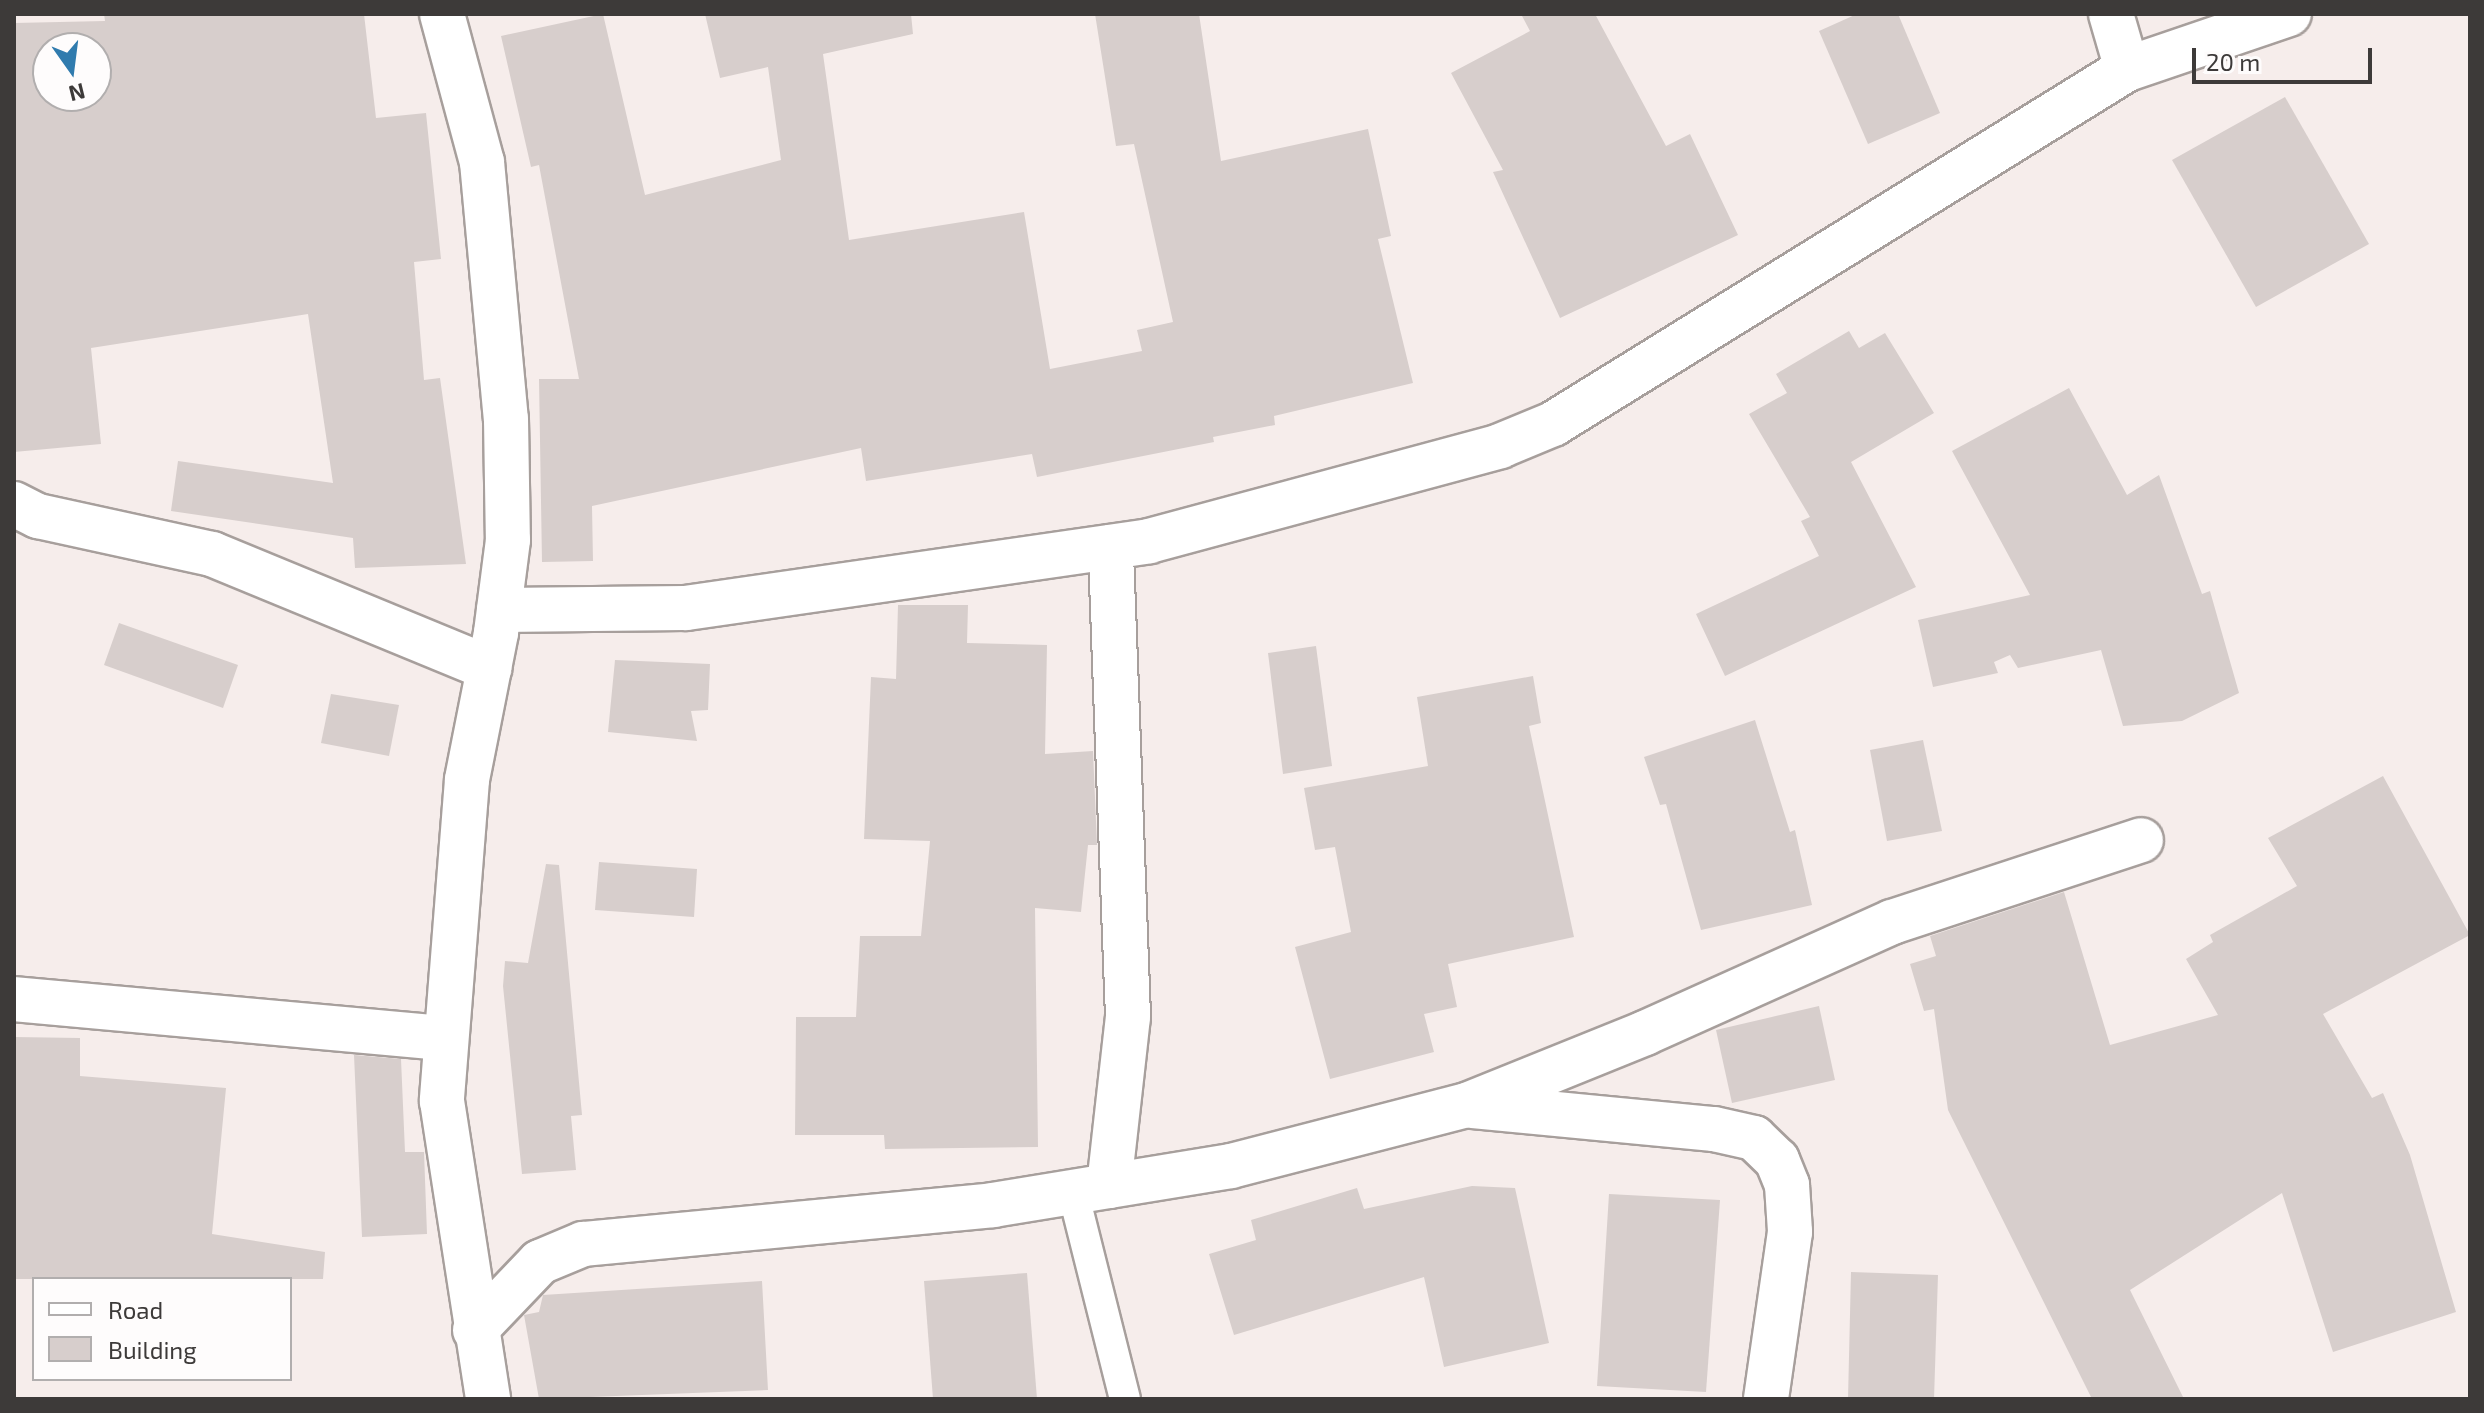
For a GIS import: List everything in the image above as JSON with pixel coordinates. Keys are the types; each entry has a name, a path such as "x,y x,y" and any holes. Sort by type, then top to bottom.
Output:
{"street":[{"path":"442,14 482,162 498,319 508,525 499,610 467,780 442,1101 488,1399"},
{"path":"2111,14 2127,69"},
{"path":"499,610 686,608 1149,541 1500,446 1553,424 1632,371 2127,69 2289,14"},
{"path":"14,504 38,516 212,554 489,668"},
{"path":"1091,1189 1128,1017 1111,547"},
{"path":"475,1330 540,1262 583,1244 940,1212 1091,1189 1231,1166 1467,1105 1645,1033 1892,922 2141,840"},
{"path":"14,999 445,1038"},
{"path":"1467,1105 1714,1129 1754,1138 1777,1160 1787,1185 1790,1232 1766,1399"}],"lane":[{"path":"1091,1189 1125,1399"}],"building":[{"path":"104,14 364,14 376,118 426,113 441,259 414,262 424,380 440,378 466,564 355,568 353,538 171,511 178,461 333,483 308,314 91,348 101,444 14,452 14,23 105,21"},
{"path":"603,14 645,195 781,160 768,67 720,78 705,14 911,14 913,34 823,54 849,240 1024,212 1050,369 1142,351 1137,330 1173,322 1134,144 1116,146 1095,14 1199,14 1221,161 1368,129 1391,236 1378,239 1413,383 1274,416 1275,425 1213,437 1214,442 1037,477 1032,454 866,481 861,448 592,506 593,561 542,562 539,379 579,379 539,165 531,167 501,36"},
{"path":"1521,14 1595,14 1666,146 1690,134 1738,235 1560,318 1493,172 1503,170 1451,73 1530,31"},
{"path":"1857,14 1898,14 1940,113 1868,144 1819,31"},
{"path":"2285,97 2369,244 2256,307 2172,160"},
{"path":"1849,331 1859,348 1885,333 1934,413 1851,462 1916,587 1725,676 1696,614 1819,556 1801,521 1810,517 1749,414 1787,393 1776,374"},
{"path":"2069,388 2127,495 2159,475 2202,594 2210,591 2239,693 2182,721 2123,726 2101,650 2018,668 2010,655 1994,662 1998,673 1933,687 1918,620 2030,595 1952,451"},
{"path":"898,605 968,605 967,643 1047,645 1045,754 1093,751 1097,845 1088,845 1081,912 1035,908 1038,1147 885,1149 884,1135 795,1135 796,1017 856,1017 860,936 921,936 930,841 864,839 871,677 896,679"},
{"path":"119,623 238,665 223,708 104,665"},
{"path":"1316,646 1332,766 1283,774 1268,653"},
{"path":"615,660 710,664 708,710 691,711 697,741 608,732"},
{"path":"1533,676 1541,723 1529,726 1574,937 1448,964 1457,1007 1424,1014 1434,1052 1330,1079 1295,947 1351,932 1335,847 1315,850 1304,788 1428,766 1417,697"},
{"path":"331,694 399,705 389,756 321,743"},
{"path":"1755,720 1790,832 1795,830 1812,905 1701,930 1666,804 1660,805 1644,757"},
{"path":"1923,740 1942,831 1887,841 1870,750"},
{"path":"2383,776 2470,935 2323,1014 2372,1098 2383,1093 2410,1155 2456,1312 2333,1352 2282,1193 2130,1290 2184,1399 2092,1399 1948,1110 1934,1009 1924,1011 1910,964 1936,956 1930,936 2064,892 2110,1045 2218,1015 2186,959 2213,942 2210,935 2297,886 2268,838"},
{"path":"599,862 697,869 694,917 595,910"},
{"path":"546,864 559,865 582,1115 571,1116 576,1170 522,1174 503,986 505,961 528,963"},
{"path":"1819,1006 1835,1080 1732,1103 1716,1030"},
{"path":"14,1037 80,1038 80,1076 226,1088 212,1234 325,1252 323,1279 14,1279"},
{"path":"354,1055 401,1059 405,1152 424,1152 427,1234 362,1237"},
{"path":"1472,1186 1515,1188 1549,1343 1444,1367 1424,1277 1234,1335 1209,1254 1256,1240 1251,1220 1357,1188 1364,1209"},
{"path":"1609,1194 1720,1200 1706,1392 1597,1386"},
{"path":"1851,1272 1938,1275 1934,1399 1848,1399"},
{"path":"1027,1273 1037,1399 933,1399 924,1281"},
{"path":"762,1281 768,1390 539,1399 524,1315 539,1312 543,1295"}]}
